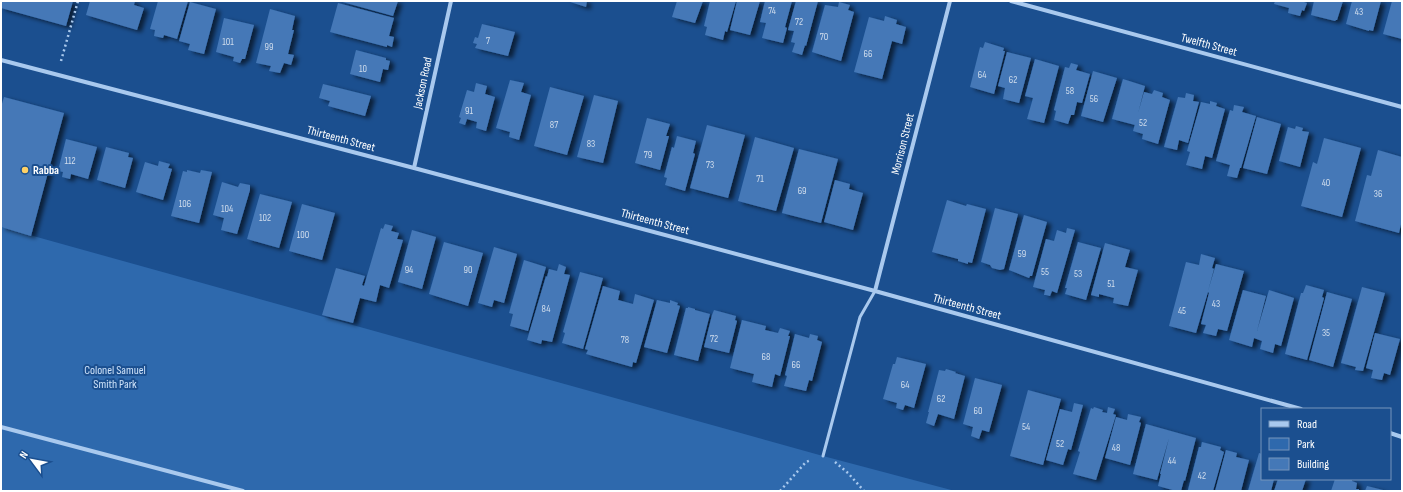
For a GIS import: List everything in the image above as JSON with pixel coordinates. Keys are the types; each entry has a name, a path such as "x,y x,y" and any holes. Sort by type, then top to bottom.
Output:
{"street":[{"name":"Jackson Road","path":"414,168 451,1"},
{"name":"Morrison Street","path":"875,292 950,1"},
{"name":"Twelfth Street","path":"1011,1 1402,107"},
{"name":"Thirteenth Street","path":"1,60 57,76 414,168 875,292 1297,408"},
{"path":"1,427 242,491"},
{"path":"1391,433 1402,437"}],"lane":[{"path":"823,456 860,317 875,292"}],"path":[{"path":"57,76 78,1"},
{"path":"780,491 806,462 823,456 836,462 864,491"}],"green space":[{"name":"Colonel Samuel Smith Park","path":"1,227 823,456 955,491 1,491"}],"building":[{"path":"1,1 73,1 66,26 1,8"},
{"path":"90,1 135,1 134,5 144,8 137,30 86,15"},
{"path":"158,1 188,1 177,39 164,35 163,38 154,36 155,30 150,29"},
{"path":"339,1 398,1 393,16"},
{"path":"567,1 587,1 586,7"},
{"path":"677,1 703,1 695,23 672,17"},
{"path":"710,1 736,1 727,32 725,31 723,40 705,35 707,27 704,26"},
{"path":"737,1 760,1 750,35 730,30"},
{"path":"765,1 792,1 785,27 787,28 783,43 762,38 766,23 760,22"},
{"path":"796,1 818,1 806,46 805,45 802,55 792,52 795,43 791,42 794,31 788,30"},
{"path":"1275,1 1304,1 1307,3 1300,16 1288,13 1289,8 1274,4"},
{"path":"1314,1 1343,1 1337,20 1335,21 1311,15"},
{"path":"1352,1 1381,1 1373,31 1346,24"},
{"path":"1392,1 1402,1 1402,39 1383,34"},
{"path":"190,2 216,9 204,54 188,50 190,44 179,41"},
{"path":"839,2 850,5 848,10 854,12 841,61 812,52 825,5 838,7"},
{"path":"338,3 394,18 389,36 394,37 392,47 330,32"},
{"path":"270,9 295,16 292,30 294,30 288,54 294,55 291,65 284,63 280,73 269,71 271,66 256,63"},
{"path":"885,16 897,20 896,24 906,27 902,44 892,41 882,79 854,72 869,17 884,21"},
{"path":"224,18 254,25 245,59 242,59 240,63 233,61 234,57 216,52"},
{"path":"482,24 515,32 508,56 475,48 477,44 473,43 475,37 478,38"},
{"path":"985,42 1004,48 1003,51 1005,51 994,94 970,87 980,47 983,48"},
{"path":"356,50 386,58 386,60 390,61 388,70 383,69 380,82 350,74"},
{"path":"1007,52 1031,58 1019,103 1003,99 1005,88 998,86"},
{"path":"1035,59 1059,66 1044,123 1027,119 1033,98 1025,96"},
{"path":"1071,63 1078,65 1076,70 1090,74 1082,103 1077,102 1074,115 1071,115 1068,124 1054,120 1056,111 1054,110 1065,67 1069,68"},
{"path":"1093,71 1117,78 1103,122 1081,116"},
{"path":"1123,79 1145,86 1135,125 1112,119"},
{"path":"510,80 524,83 521,92 531,95 519,140 509,137 510,132 496,128"},
{"path":"476,83 487,86 485,94 495,97 486,131 476,128 477,122 467,119 465,125 459,123 461,118 459,117 467,90 474,92"},
{"path":"323,84 371,96 365,116 328,106 330,101 319,98"},
{"path":"550,87 584,96 567,155 534,146"},
{"path":"1154,90 1163,93 1162,97 1170,100 1158,144 1142,139 1143,134 1133,131 1144,92 1152,94"},
{"path":"1186,93 1194,95 1193,101 1199,102 1188,143 1179,140 1177,150 1164,147 1178,97 1185,98"},
{"path":"594,95 618,101 603,163 577,157"},
{"name":"Rabba","path":"4,97 64,113 31,236 1,227 1,107"},
{"path":"1210,101 1217,103 1216,106 1225,109 1212,158 1205,156 1202,169 1186,165 1190,152 1187,151 1201,102 1210,104"},
{"path":"1234,105 1244,107 1242,112 1256,116 1237,178 1227,176 1230,165 1216,161 1230,110 1233,111"},
{"path":"1257,117 1281,124 1267,174 1243,168"},
{"path":"647,118 670,124 666,136 669,136 660,170 635,163"},
{"path":"707,125 745,135 728,198 690,188"},
{"path":"1296,126 1303,128 1302,131 1309,132 1300,167 1279,161 1288,127 1295,129"},
{"path":"677,136 696,141 693,153 695,154 685,191 665,185 667,178 664,177 672,147 674,148"},
{"path":"755,137 794,148 776,211 738,201"},
{"path":"1324,138 1361,148 1342,217 1301,206 1313,162 1317,164"},
{"path":"66,139 97,147 88,179 71,174 70,179 62,177 63,172 58,171"},
{"path":"106,147 129,153 128,157 133,158 125,188 97,180"},
{"path":"799,149 838,159 821,223 782,213"},
{"path":"1378,150 1402,157 1402,220 1399,233 1355,221 1367,175 1371,176"},
{"path":"159,161 170,164 168,168 172,169 163,200 136,192 145,162 158,166"},
{"path":"187,170 200,173 201,170 212,172 199,223 171,216 183,171 187,172"},
{"path":"835,180 850,184 849,189 863,193 853,230 824,222"},
{"path":"222,182 238,187 240,183 250,185 250,190 237,234 221,230 224,218 213,215"},
{"path":"260,194 292,202 279,248 247,239"},
{"path":"947,200 966,206 967,204 986,209 972,263 968,262 968,264 958,261 958,259 932,252"},
{"path":"302,204 335,213 322,260 289,251"},
{"path":"995,208 1018,214 1004,269 1000,270 992,268 990,265 981,262"},
{"path":"1024,215 1047,222 1032,276 1029,278 1009,270"},
{"path":"385,224 393,226 391,231 399,233 397,239 403,240 389,288 380,285 376,302 360,298 353,323 322,315 336,268 365,276 362,285 364,286 381,228 383,229"},
{"path":"1067,228 1075,230 1057,293 1052,291 1050,296 1044,295 1045,290 1033,287 1046,239 1054,241 1057,230 1066,233"},
{"path":"412,230 436,237 422,289 398,282"},
{"path":"444,242 483,253 468,306 429,294"},
{"path":"1078,242 1101,248 1086,300 1065,294 1067,288 1065,288"},
{"path":"1105,243 1130,250 1125,267 1138,270 1128,306 1113,303 1114,298 1099,294 1099,297 1091,295"},
{"path":"494,247 517,254 504,303 494,300 492,307 478,303"},
{"path":"1201,254 1215,258 1212,268 1214,269 1208,291 1216,264 1244,271 1227,331 1218,329 1216,336 1203,333 1206,325 1201,324 1208,292 1196,333 1169,326 1186,262 1199,265"},
{"path":"524,260 546,267 528,331 510,326 513,314 509,313"},
{"path":"559,264 566,267 564,274 570,275 552,342 542,340 541,344 527,340 546,276 547,277 549,269 557,271"},
{"path":"580,272 603,278 583,349 562,343 565,333 563,332"},
{"path":"1306,285 1324,290 1322,297 1324,298 1307,360 1285,354 1301,293 1303,293"},
{"path":"603,286 620,291 618,300 633,304 635,294 654,300 636,363 633,362 632,367 586,354 588,350 585,349"},
{"path":"1362,287 1385,293 1363,371 1355,370 1356,367 1341,363"},
{"path":"1243,290 1266,296 1257,331 1269,290 1294,298 1281,346 1275,344 1273,353 1260,349 1262,341 1254,338 1252,347 1229,340"},
{"path":"1327,292 1352,299 1333,367 1309,360"},
{"path":"657,300 670,303 670,300 678,303 677,305 680,306 667,353 644,347"},
{"path":"688,307 710,314 698,361 674,355 686,308"},
{"path":"714,310 736,316 735,320 737,321 729,353 704,347"},
{"path":"742,320 766,326 765,330 778,333 780,328 790,331 780,376 775,374 772,387 752,382 754,374 730,368"},
{"path":"1375,333 1400,339 1390,375 1384,373 1382,380 1371,378 1373,370 1366,368"},
{"path":"795,334 809,338 810,334 818,336 817,340 822,342 812,381 809,380 806,391 784,386 787,376 785,375"},
{"path":"897,357 926,364 914,408 905,405 903,410 896,408 897,403 883,399 893,364 895,364"},
{"path":"946,369 965,376 954,419 938,414 934,426 926,423 928,412 939,370 945,371"},
{"path":"975,378 1002,385 989,432 982,430 979,439 971,436 973,427 963,424"},
{"path":"1028,390 1061,399 1043,465 1010,456"},
{"path":"1074,403 1083,405 1071,450 1068,449 1063,465 1046,460 1060,409 1072,412"},
{"path":"1094,407 1107,413 1108,407 1115,409 1113,414 1116,415 1096,480 1073,474 1080,452 1078,451 1091,408 1093,409"},
{"path":"1128,414 1141,417 1139,422 1141,423 1130,465 1105,458 1116,417 1127,420"},
{"path":"1146,424 1196,438 1181,491 1158,486 1169,438 1157,480 1133,474"},
{"path":"1202,442 1221,447 1220,450 1224,452 1213,491 1188,490 1199,447 1201,447"},
{"path":"1226,450 1237,453 1236,457 1249,460 1241,491 1215,491"},
{"path":"1259,453 1261,454 1261,480 1274,480 1271,491 1248,491"},
{"path":"1278,480 1306,480 1302,491 1274,491"},
{"path":"1335,480 1352,480 1357,483 1356,489 1359,489 1359,491 1331,491"},
{"path":"1367,486 1383,490 1383,491 1365,491"}],"place":[{"name":"Rabba","path":"25,170"}]}
